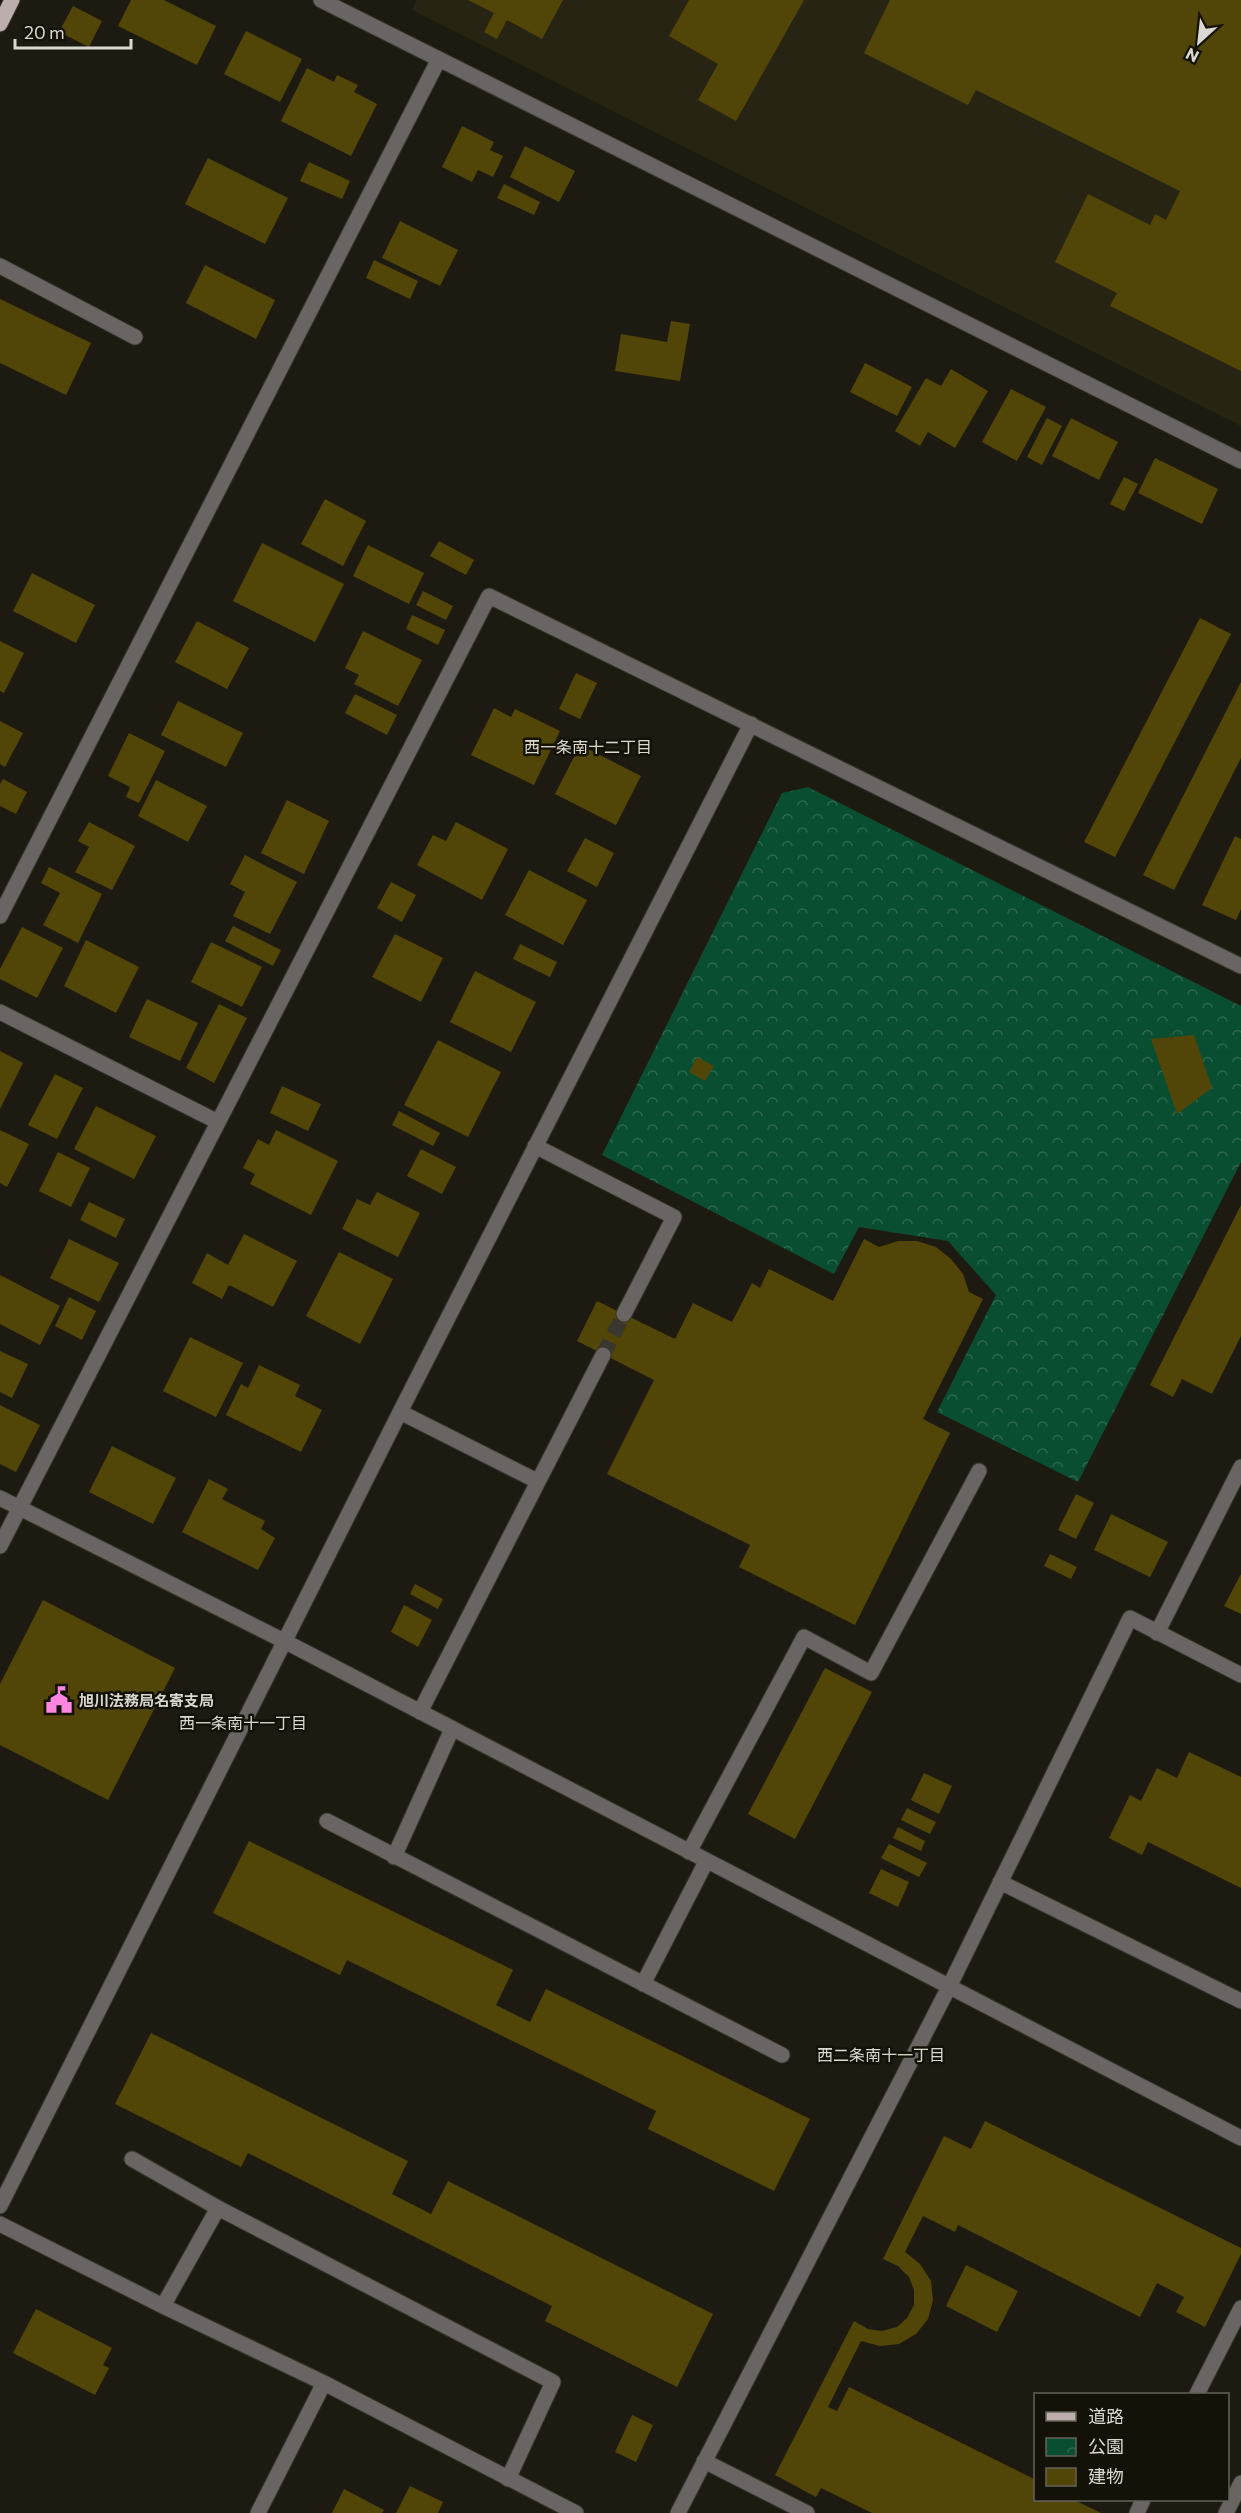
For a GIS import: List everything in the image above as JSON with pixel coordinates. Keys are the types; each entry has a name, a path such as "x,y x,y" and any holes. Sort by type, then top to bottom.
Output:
{"main road":[{"path":"0,24 12,0"}],"street":[{"path":"321,0 1241,461"},
{"path":"0,916 439,59"},
{"path":"0,266 135,337"},
{"path":"0,1546 489,596 1241,966"},
{"path":"0,2206 400,1412 751,724"},
{"path":"0,1012 218,1122"},
{"path":"535,1146 674,1217 624,1314"},
{"path":"420,1712 603,1355"},
{"path":"400,1412 537,1481"},
{"path":"1158,1633 1241,1467"},
{"path":"689,1852 804,1637 871,1673 979,1471"},
{"path":"0,1498 284,1641 1241,2138"},
{"path":"678,2513 949,1987 1130,1618 1241,1675"},
{"path":"394,1857 452,1729"},
{"path":"327,1821 782,2055"},
{"path":"642,1984 706,1862"},
{"path":"1000,1882 1241,2001"},
{"path":"132,2159 218,2208 553,2382 508,2479"},
{"path":"163,2306 218,2208"},
{"path":"0,2224 324,2384 576,2513"},
{"path":"1198,2393 1241,2308"},
{"path":"258,2513 324,2384"},
{"path":"704,2461 807,2513"},
{"path":"1226,2513 1241,2483"}],"shaded area":[{"path":"417,0 1241,0 1241,426 412,10"}],"green space":[{"path":"808,787 1241,1006 1241,1162 1078,1482 937,1412 996,1295 948,1241 859,1227 834,1274 602,1155 782,793"}],"building":[{"path":"131,0 164,0 216,26 197,65 118,26"},
{"path":"468,0 563,0 542,39 507,20 497,39 484,32 494,13"},
{"path":"689,0 804,0 736,121 698,100 718,64 669,36"},
{"path":"890,0 1241,0 1241,371 1110,306 1117,293 1055,262 1088,194 1150,225 1155,214 1166,220 1180,191 976,90 968,105 864,53"},
{"path":"73,6 102,21 89,47 59,32"},
{"path":"246,31 302,59 280,102 224,74"},
{"path":"307,68 334,82 337,75 358,85 354,92 377,104 351,156 281,121"},
{"path":"462,126 494,142 490,150 503,156 493,177 478,170 472,182 442,167"},
{"path":"525,146 575,171 559,202 510,177"},
{"path":"208,158 288,198 265,244 185,204"},
{"path":"309,162 350,181 342,199 300,181"},
{"path":"504,184 540,202 534,215 497,198"},
{"path":"400,221 458,250 440,286 382,258"},
{"path":"374,260 418,281 410,299 366,278"},
{"path":"205,265 275,300 256,339 186,303"},
{"path":"0,299 91,343 66,395 0,363"},
{"path":"671,321 690,324 680,381 615,371 621,334 667,342"},
{"path":"865,363 912,387 897,416 850,392"},
{"path":"951,369 988,391 955,448 928,432 920,446 895,431 926,378 941,386"},
{"path":"1011,389 1046,407 1017,461 982,442"},
{"path":"1047,418 1062,426 1042,465 1027,457"},
{"path":"1071,418 1118,442 1099,480 1052,456"},
{"path":"1155,458 1218,489 1202,524 1138,493"},
{"path":"1124,477 1138,484 1124,511 1110,504"},
{"path":"325,499 366,521 343,566 301,544"},
{"path":"439,541 474,560 466,575 430,556"},
{"path":"262,543 344,584 315,642 233,601"},
{"path":"368,545 424,573 409,604 353,576"},
{"path":"32,573 95,605 76,643 13,611"},
{"path":"423,591 453,606 446,620 416,605"},
{"path":"412,615 445,630 438,645 406,629"},
{"path":"1200,618 1231,634 1115,857 1084,842"},
{"path":"197,621 249,648 227,689 175,662"},
{"path":"363,631 422,660 398,706 354,684 359,675 345,668"},
{"path":"0,641 24,653 4,693 0,691"},
{"path":"576,673 597,683 580,719 559,709"},
{"path":"1241,682 1241,758 1174,890 1143,875"},
{"path":"355,694 397,715 387,735 345,713"},
{"path":"178,701 243,733 226,767 161,735"},
{"path":"494,708 511,717 515,709 560,731 534,785 471,755"},
{"path":"0,721 23,733 5,767 0,764"},
{"path":"129,733 165,751 139,803 126,797 130,787 108,776"},
{"path":"580,745 641,776 616,825 555,794"},
{"path":"3,779 27,792 16,814 0,806 0,784"},
{"path":"156,780 207,806 188,842 138,816"},
{"path":"287,800 329,821 304,874 261,853"},
{"path":"89,822 135,846 112,890 75,872 89,847 78,841"},
{"path":"456,822 508,849 482,900 417,865 433,835 446,841"},
{"path":"1235,836 1241,839 1241,909 1236,920 1202,905"},
{"path":"585,838 614,853 597,887 567,871"},
{"path":"245,855 297,882 270,934 233,916 245,892 230,884"},
{"path":"49,867 102,894 78,943 43,925 60,893 41,883"},
{"path":"529,870 587,900 563,945 505,915"},
{"path":"391,882 416,895 402,922 377,908"},
{"path":"233,926 281,950 273,966 225,941"},
{"path":"22,927 63,948 37,998 0,979 0,969"},
{"path":"395,934 443,958 421,1002 372,977"},
{"path":"86,940 139,967 116,1013 64,986"},
{"path":"211,942 262,967 242,1007 191,982"},
{"path":"520,944 557,962 550,977 513,959"},
{"path":"475,971 536,1002 511,1052 450,1022"},
{"path":"147,999 198,1023 180,1061 129,1037"},
{"path":"219,1004 247,1018 214,1083 186,1068"},
{"path":"1194,1035 1212,1088 1177,1114 1151,1039"},
{"path":"438,1040 501,1072 468,1137 404,1105"},
{"path":"0,1051 23,1063 0,1109"},
{"path":"697,1057 714,1066 705,1081 689,1072"},
{"path":"55,1074 83,1088 57,1139 28,1125"},
{"path":"282,1086 321,1104 308,1131 270,1113"},
{"path":"96,1106 156,1136 134,1179 74,1149"},
{"path":"399,1111 440,1133 433,1146 392,1125"},
{"path":"0,1130 29,1144 7,1187 0,1183"},
{"path":"276,1130 338,1161 311,1215 250,1184 255,1174 243,1168 258,1139 269,1145"},
{"path":"421,1149 456,1167 442,1194 407,1176"},
{"path":"58,1152 90,1168 71,1207 39,1191"},
{"path":"377,1192 420,1213 398,1257 342,1229 357,1199 370,1205"},
{"path":"89,1202 125,1219 116,1238 80,1220"},
{"path":"1241,1205 1241,1336 1212,1394 1182,1379 1173,1397 1150,1385"},
{"path":"244,1234 297,1261 273,1307 229,1285 222,1299 192,1283 207,1253 228,1265"},
{"path":"69,1239 119,1263 99,1302 50,1278"},
{"path":"864,1239 879,1247 898,1241 917,1241 936,1247 951,1259 963,1274 969,1292 983,1299 923,1419 950,1433 855,1625 739,1567 750,1545 607,1474 654,1380 577,1341 597,1301 675,1339 693,1303 732,1322 752,1283 760,1288 769,1269 833,1301"},
{"path":"339,1252 393,1279 360,1344 306,1316"},
{"path":"0,1275 60,1306 40,1345 0,1324"},
{"path":"69,1297 96,1311 82,1340 55,1326"},
{"path":"190,1337 243,1363 216,1417 163,1391"},
{"path":"0,1351 28,1364 12,1398 0,1392"},
{"path":"259,1365 300,1385 295,1396 322,1410 301,1452 226,1415 241,1384 248,1388"},
{"path":"0,1405 40,1425 16,1472 0,1464"},
{"path":"112,1446 176,1478 153,1524 89,1492"},
{"path":"209,1479 228,1489 222,1499 265,1521 261,1529 275,1538 258,1570 182,1532"},
{"path":"1076,1494 1094,1503 1076,1539 1058,1530"},
{"path":"1111,1514 1168,1542 1150,1577 1094,1550"},
{"path":"1050,1554 1077,1567 1071,1579 1044,1566"},
{"path":"1241,1574 1241,1614 1224,1606"},
{"path":"415,1584 443,1599 438,1609 410,1594"},
{"path":"43,1600 175,1668 108,1800 0,1745 0,1684"},
{"path":"404,1605 432,1620 418,1647 391,1632"},
{"path":"825,1668 872,1692 795,1839 748,1814"},
{"path":"1189,1752 1241,1777 1241,1888 1148,1842 1142,1855 1109,1838 1130,1795 1141,1801 1157,1768 1177,1778"},
{"path":"924,1773 952,1786 939,1814 911,1800"},
{"path":"907,1808 936,1822 930,1834 901,1820"},
{"path":"898,1827 925,1841 921,1851 893,1838"},
{"path":"249,1841 513,1970 496,2005 530,2022 546,1989 810,2119 774,2191 648,2129 656,2111 347,1960 340,1975 213,1913"},
{"path":"889,1844 927,1863 919,1877 881,1858"},
{"path":"881,1869 909,1882 898,1907 869,1893"},
{"path":"151,2033 408,2161 392,2194 431,2214 448,2181 713,2314 677,2387 545,2321 552,2306 248,2153 241,2167 115,2104"},
{"path":"985,2121 1241,2248 1241,2254 1205,2327 1176,2312 1184,2297 1157,2283 1140,2317 958,2225 955,2232 923,2216 905,2252 920,2264 931,2281 933,2300 928,2319 916,2334 899,2344 880,2346 861,2341 828,2407 837,2411 849,2387 1034,2479 1034,2501 1076,2501 1101,2513 872,2513 821,2488 816,2497 775,2475 854,2321 868,2329 882,2331 897,2327 907,2318 914,2305 914,2290 909,2277 898,2266 883,2259 944,2136 971,2149"},
{"path":"966,2265 1018,2291 997,2332 946,2306"},
{"path":"36,2309 112,2348 103,2365 109,2368 95,2395 13,2353"},
{"path":"632,2415 653,2425 636,2462 615,2452"},
{"path":"410,2486 443,2502 438,2513 396,2513"},
{"path":"344,2489 384,2510 382,2513 332,2513"}],"tunnel":[{"path":"603,1355 624,1314"}],"place":[{"name":"旭川法務局名寄支局","path":"59,1700"}],"district":[{"name":"西一条南十二丁目","path":"588,746"},
{"name":"西一条南十一丁目","path":"243,1722"},
{"name":"西二条南十一丁目","path":"881,2054"}]}
